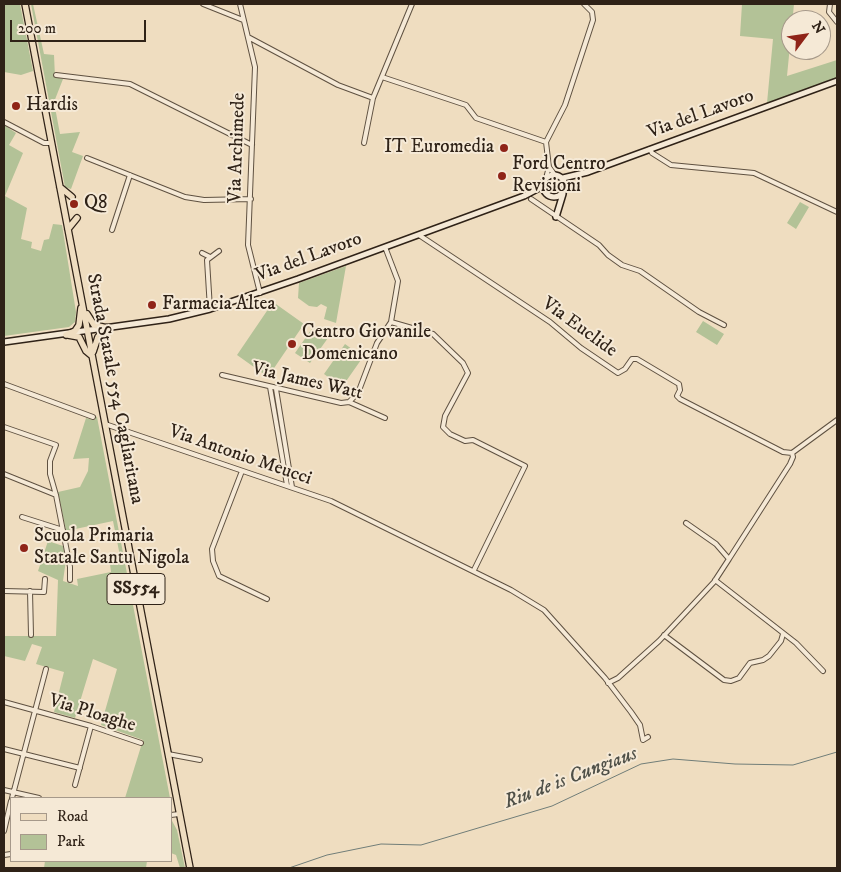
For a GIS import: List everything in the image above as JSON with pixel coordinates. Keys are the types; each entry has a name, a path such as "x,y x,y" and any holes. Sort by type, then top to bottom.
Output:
{"main road":[{"name":"Strada Statale 554 Cagliaritana","path":"25,4 190,868"},
{"name":"Via del Lavoro","path":"562,178 574,176 837,81"},
{"path":"534,192 543,186 546,178 554,174 562,178 566,186"},
{"path":"556,217 562,194 574,176"},
{"path":"543,186 555,206 556,217"},
{"path":"60,187 72,198"},
{"name":"Via del Lavoro","path":"4,342 66,335 88,330 169,319 210,308 260,292 534,192"},
{"path":"534,192 545,192"},
{"path":"550,196 562,194"},
{"path":"68,229 77,218"},
{"path":"82,301 88,318 94,325 107,328"},
{"path":"66,335 75,331 79,326 82,301"},
{"path":"66,335 79,337 86,351 92,356 98,337 107,328"}],"street":[{"path":"203,4 243,20"},
{"name":"Via Archimede","path":"240,4 255,67 248,245 260,292"},
{"path":"364,144 373,98 412,4"},
{"path":"546,178 549,167 546,142 565,105 594,20 592,12 584,4"},
{"path":"830,4 829,12 837,22"},
{"path":"248,37 338,85 373,98"},
{"path":"56,75 130,84 252,145"},
{"path":"382,77 466,105 476,118 546,142"},
{"path":"4,122 44,143 52,142"},
{"path":"650,149 652,153 672,165 754,173 837,212"},
{"path":"87,158 186,197 204,200 251,199"},
{"path":"549,167 554,174"},
{"path":"112,230 130,175"},
{"path":"531,199 599,245 608,255 622,265 640,271 699,312 724,325"},
{"name":"Via Euclide","path":"419,235 550,322 581,348 618,373 625,369 632,359 636,359 680,384 677,396 680,399 783,452 792,453"},
{"path":"349,402 358,394 377,343 391,322 398,281 385,247"},
{"path":"210,308 206,267 210,257 219,251"},
{"path":"202,253 210,257"},
{"path":"391,322 433,334 463,363 468,373 445,416 443,427 450,434 465,441 473,440 525,466 474,570"},
{"name":"Via James Watt","path":"222,375 341,403 349,402 385,418"},
{"path":"4,384 93,417"},
{"path":"270,387 287,485"},
{"path":"276,388 292,487"},
{"path":"608,683 618,678 664,635 715,580 790,464 793,457 792,453 837,420"},
{"name":"Via Antonio Meucci","path":"104,424 331,501 474,570 544,610 608,683 640,725 643,740 648,737"},
{"path":"4,427 56,445 49,466 70,567 70,580"},
{"path":"279,437 284,436"},
{"path":"242,471 212,549 213,561 220,576 266,599"},
{"path":"4,474 56,495"},
{"path":"22,517 63,530"},
{"path":"686,523 716,544 729,559"},
{"path":"4,591 44,592 45,579"},
{"path":"715,580 783,634 823,671"},
{"path":"30,591 31,635"},
{"path":"664,635 724,680 731,681 739,678 750,663 763,660 768,656 781,641 783,634"},
{"path":"13,797 46,669"},
{"name":"Via Ploaghe","path":"4,702 91,726 141,743"},
{"path":"75,785 91,726"},
{"path":"4,749 80,768"},
{"path":"168,754 200,760"},
{"path":"4,790 35,797"},
{"path":"4,830 10,808"},
{"path":"172,815 179,814"}],"green space":[{"path":"4,4 20,4 33,71 21,75 4,72"},
{"path":"31,4 33,4 44,54 54,55 55,77 63,79 54,102 60,134 80,132 72,152 83,156 71,189 65,187"},
{"path":"742,4 794,4 793,10 781,10 781,60 789,60 787,76 837,60 837,78 767,103 773,39 740,36"},
{"path":"4,125 16,133 9,145 23,153 5,196 27,208 21,239 32,242 31,248 41,251 44,240 49,239 53,224 62,225 76,312 75,322 69,327 4,336"},
{"path":"800,202 809,207 796,229 787,223"},
{"path":"346,266 336,323 324,319 327,307 321,304 317,307 309,306 298,298 299,283"},
{"path":"273,302 304,324 268,377 237,355"},
{"path":"703,321 724,334 717,345 696,332"},
{"path":"313,327 328,338 310,363 295,353"},
{"path":"345,344 363,357 342,387 324,374"},
{"path":"95,416 97,417 170,797 125,797 143,740 101,725 117,669 93,659 75,718 54,712 64,672 36,664 42,647 32,644 25,661 4,656 4,636 56,636 58,580 38,571 48,541 63,546 66,560 63,581 78,586 77,579 111,572 110,564 121,561 113,521 66,531 58,492 80,487 88,471 89,458 73,459 86,418 95,420"},
{"path":"172,821 177,830 185,868 180,868 176,855 172,853"},
{"path":"45,862 147,862 146,868 44,868"}],"waterway":[{"name":"Riu de is Cungiaus","path":"289,868 327,855 381,844 421,845 552,806 641,764 673,759 735,764 793,765 837,752"}],"place":[{"name":"Hardis","path":"16,106"},
{"name":"IT Euromedia","path":"504,148"},
{"name":"Ford Centro Revisioni","path":"502,176"},
{"name":"Q8","path":"74,204"},
{"name":"Farmacia Altea","path":"152,305"},
{"name":"Centro Giovanile Domenicano","path":"292,344"},
{"name":"Scuola Primaria Statale Santu Nigola","path":"24,548"}]}
